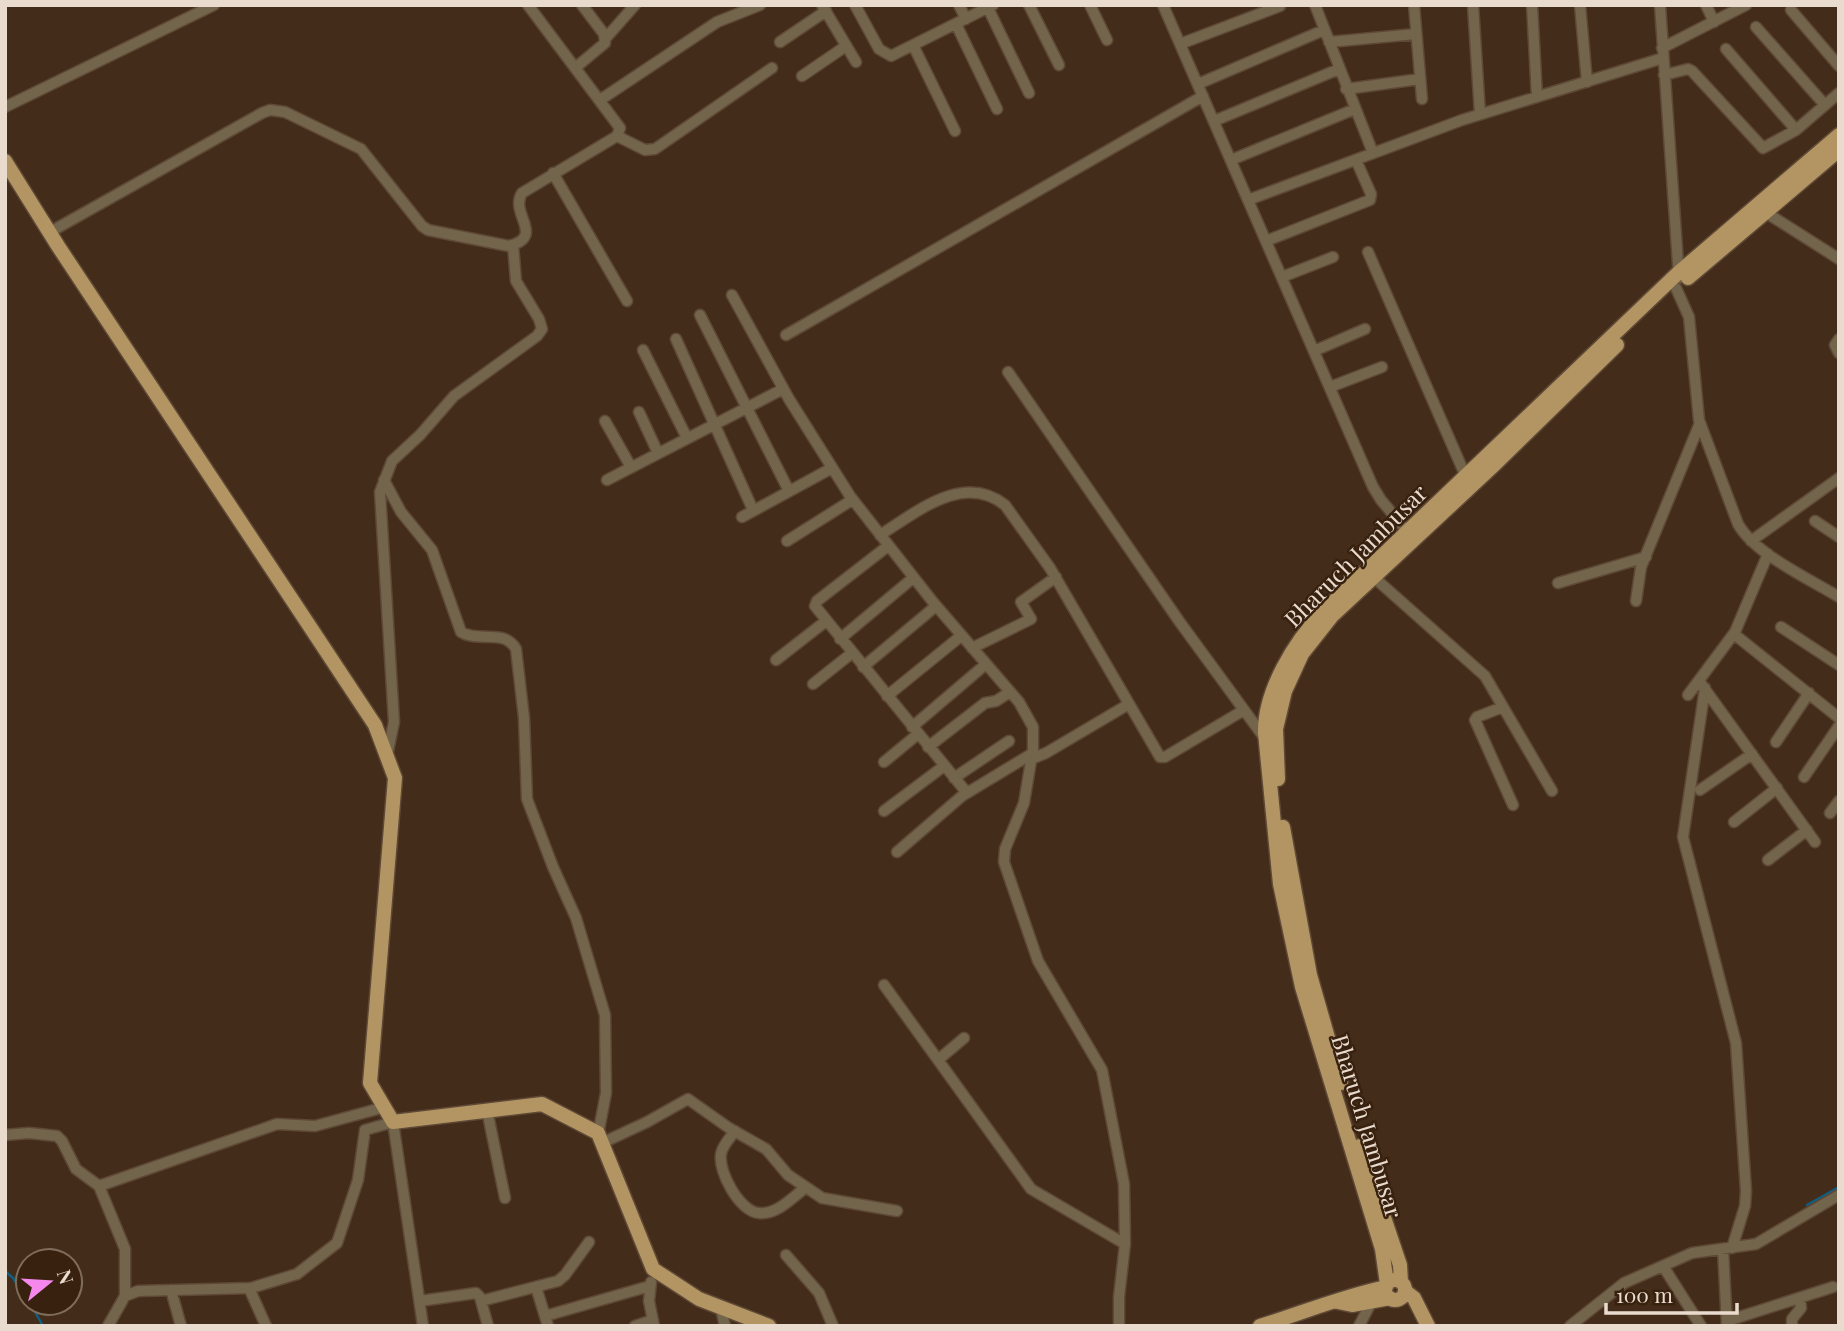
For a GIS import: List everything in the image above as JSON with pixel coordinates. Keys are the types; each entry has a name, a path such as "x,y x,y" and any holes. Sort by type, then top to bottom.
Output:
{"main road":[{"name":"Bharuch Jambusar","path":"1394,1291 1302,987 1280,884 1266,740 1271,721 1302,654 1332,616 1371,574 1678,282 1839,135"},
{"name":"Bharuch Jambusar","path":"1761,209 1838,153"},
{"path":"5,161 375,725 396,778 370,1083 393,1122 542,1104 600,1139 653,1269 699,1299 769,1326"},
{"name":"Bharuch Jambusar","path":"1411,537 1466,477 1569,386"},
{"name":"Bharuch Jambusar","path":"1271,721 1284,835 1310,975 1352,1121 1400,1265 1394,1291"},
{"path":"1338,1302 1352,1305 1372,1301 1394,1291"},
{"path":"1260,1326 1338,1302 1351,1295 1394,1291"},
{"path":"1394,1291 1428,1326"}],"street":[{"path":"5,107 214,5"},
{"path":"50,232 261,113 278,110 361,149 428,230 513,245 525,238 519,198 526,189 620,133 619,124 528,5"},
{"path":"582,5 605,39"},
{"path":"575,68 603,46 605,39 635,5"},
{"path":"600,100 717,22 760,5"},
{"path":"855,5 882,53 891,55 991,7 1029,93"},
{"path":"959,5 961,21 996,109"},
{"path":"1029,5 1059,65"},
{"path":"1090,5 1107,40"},
{"path":"1163,5 1373,487 1411,537"},
{"path":"1315,5 1373,153"},
{"path":"1414,5 1422,99"},
{"path":"1473,5 1480,114"},
{"path":"1532,5 1537,97"},
{"path":"1580,5 1587,82"},
{"path":"1660,5 1678,282 1689,317 1700,423 1738,524 1751,541 1839,597"},
{"path":"1706,5 1714,22"},
{"path":"1248,200 1480,114 1587,82 1663,53 1746,5"},
{"path":"1180,44 1280,6"},
{"path":"780,42 824,8 856,62"},
{"path":"1791,10 1839,65"},
{"path":"1756,27 1825,105"},
{"path":"1198,84 1324,30"},
{"path":"1328,42 1416,34"},
{"path":"913,45 956,131"},
{"path":"802,76 846,46"},
{"path":"1726,49 1796,130"},
{"path":"617,136 645,150 652,150 772,68"},
{"path":"1214,121 1339,69"},
{"path":"1664,75 1688,69 1692,71 1761,148 1796,130 1839,93"},
{"path":"1346,89 1420,79"},
{"path":"786,335 1203,96"},
{"path":"1231,160 1355,109"},
{"path":"1266,241 1370,200 1371,194 1356,160"},
{"path":"554,173 627,301"},
{"path":"1761,209 1839,259"},
{"path":"387,756 394,722 380,496 392,461 420,435 454,396 540,333 542,329 539,319 516,281 513,245"},
{"path":"1368,252 1466,477"},
{"path":"1282,277 1333,257"},
{"path":"732,295 783,389 852,500 936,606 1023,706 1033,727 1032,756 1024,803 1005,849 1004,862 1038,961 1101,1067 1124,1180 1119,1326"},
{"path":"701,315 789,491"},
{"path":"1314,351 1365,329"},
{"path":"676,339 754,510"},
{"path":"1839,339 1835,345 1839,353"},
{"path":"643,350 687,438"},
{"path":"1330,387 1382,367"},
{"path":"1008,372 1172,610 1266,740"},
{"path":"607,480 783,389"},
{"path":"639,412 658,453"},
{"path":"605,421 631,467"},
{"path":"1636,601 1640,571 1700,423"},
{"path":"742,517 832,468"},
{"path":"1751,541 1839,478"},
{"path":"384,480 401,512 432,550 461,632 468,636 503,638 516,649 524,718 527,799 552,867 576,918 605,1016 606,1093 600,1139 647,1122 688,1099 766,1149 786,1173 829,1200 897,1210"},
{"path":"880,536 952,495 971,491 985,493 1005,505 1056,577 1158,755 1162,758 1244,710"},
{"path":"787,541 852,500"},
{"path":"1815,521 1839,537"},
{"path":"888,546 815,603 815,608 967,793"},
{"path":"1688,695 1702,685 1734,634 1768,554"},
{"path":"1558,583 1646,556"},
{"path":"1371,574 1485,676 1552,791"},
{"path":"972,648 1031,619 1021,602 1056,577"},
{"path":"841,639 913,578"},
{"path":"863,667 936,606"},
{"path":"776,660 826,621"},
{"path":"1781,627 1839,665"},
{"path":"1734,634 1839,718"},
{"path":"887,696 961,636"},
{"path":"813,684 852,653"},
{"path":"884,762 986,664"},
{"path":"1702,685 1815,842"},
{"path":"1702,685 1683,837 1736,1043 1746,1191 1745,1206 1728,1248 1727,1323 1833,1287"},
{"path":"928,747 985,703 996,701 1010,692"},
{"path":"1776,742 1809,694"},
{"path":"897,852 967,793 1032,756 1046,753 1129,705"},
{"path":"1503,707 1475,720 1513,805"},
{"path":"1804,777 1839,726"},
{"path":"954,778 1009,741"},
{"path":"1700,790 1752,754"},
{"path":"884,811 944,766"},
{"path":"1734,822 1777,788"},
{"path":"1830,813 1839,801"},
{"path":"1768,860 1807,830"},
{"path":"884,985 1031,1189 1122,1243"},
{"path":"938,1060 964,1038"},
{"path":"99,1186 277,1124 314,1126 385,1107"},
{"path":"487,1110 505,1198"},
{"path":"125,1296 138,1291 249,1288 297,1273 337,1243 358,1180 365,1129 393,1122 423,1326"},
{"path":"735,1131 723,1148 721,1164 737,1200 747,1210 768,1213 806,1187"},
{"path":"5,1135 29,1133 57,1136 76,1169 99,1186 125,1249 125,1296 108,1326"},
{"path":"1570,1326 1624,1283 1692,1253 1756,1244 1839,1195"},
{"path":"481,1301 562,1279 589,1242"},
{"path":"786,1255 819,1293 833,1326"},
{"path":"1663,1266 1701,1326"},
{"path":"635,1326 654,1323 649,1301 653,1269"},
{"path":"536,1287 546,1321 650,1286"},
{"path":"249,1288 266,1326"},
{"path":"170,1290 181,1326"},
{"path":"420,1301 478,1294 488,1326"},
{"path":"1792,1326 1792,1320 1801,1308 1800,1298"},
{"path":"1359,1326 1372,1301"},
{"path":"721,1309 725,1326"}],"waterway":[{"path":"1807,1205 1839,1187"},
{"path":"5,1271 14,1279"},
{"path":"38,1317 43,1326"}]}
